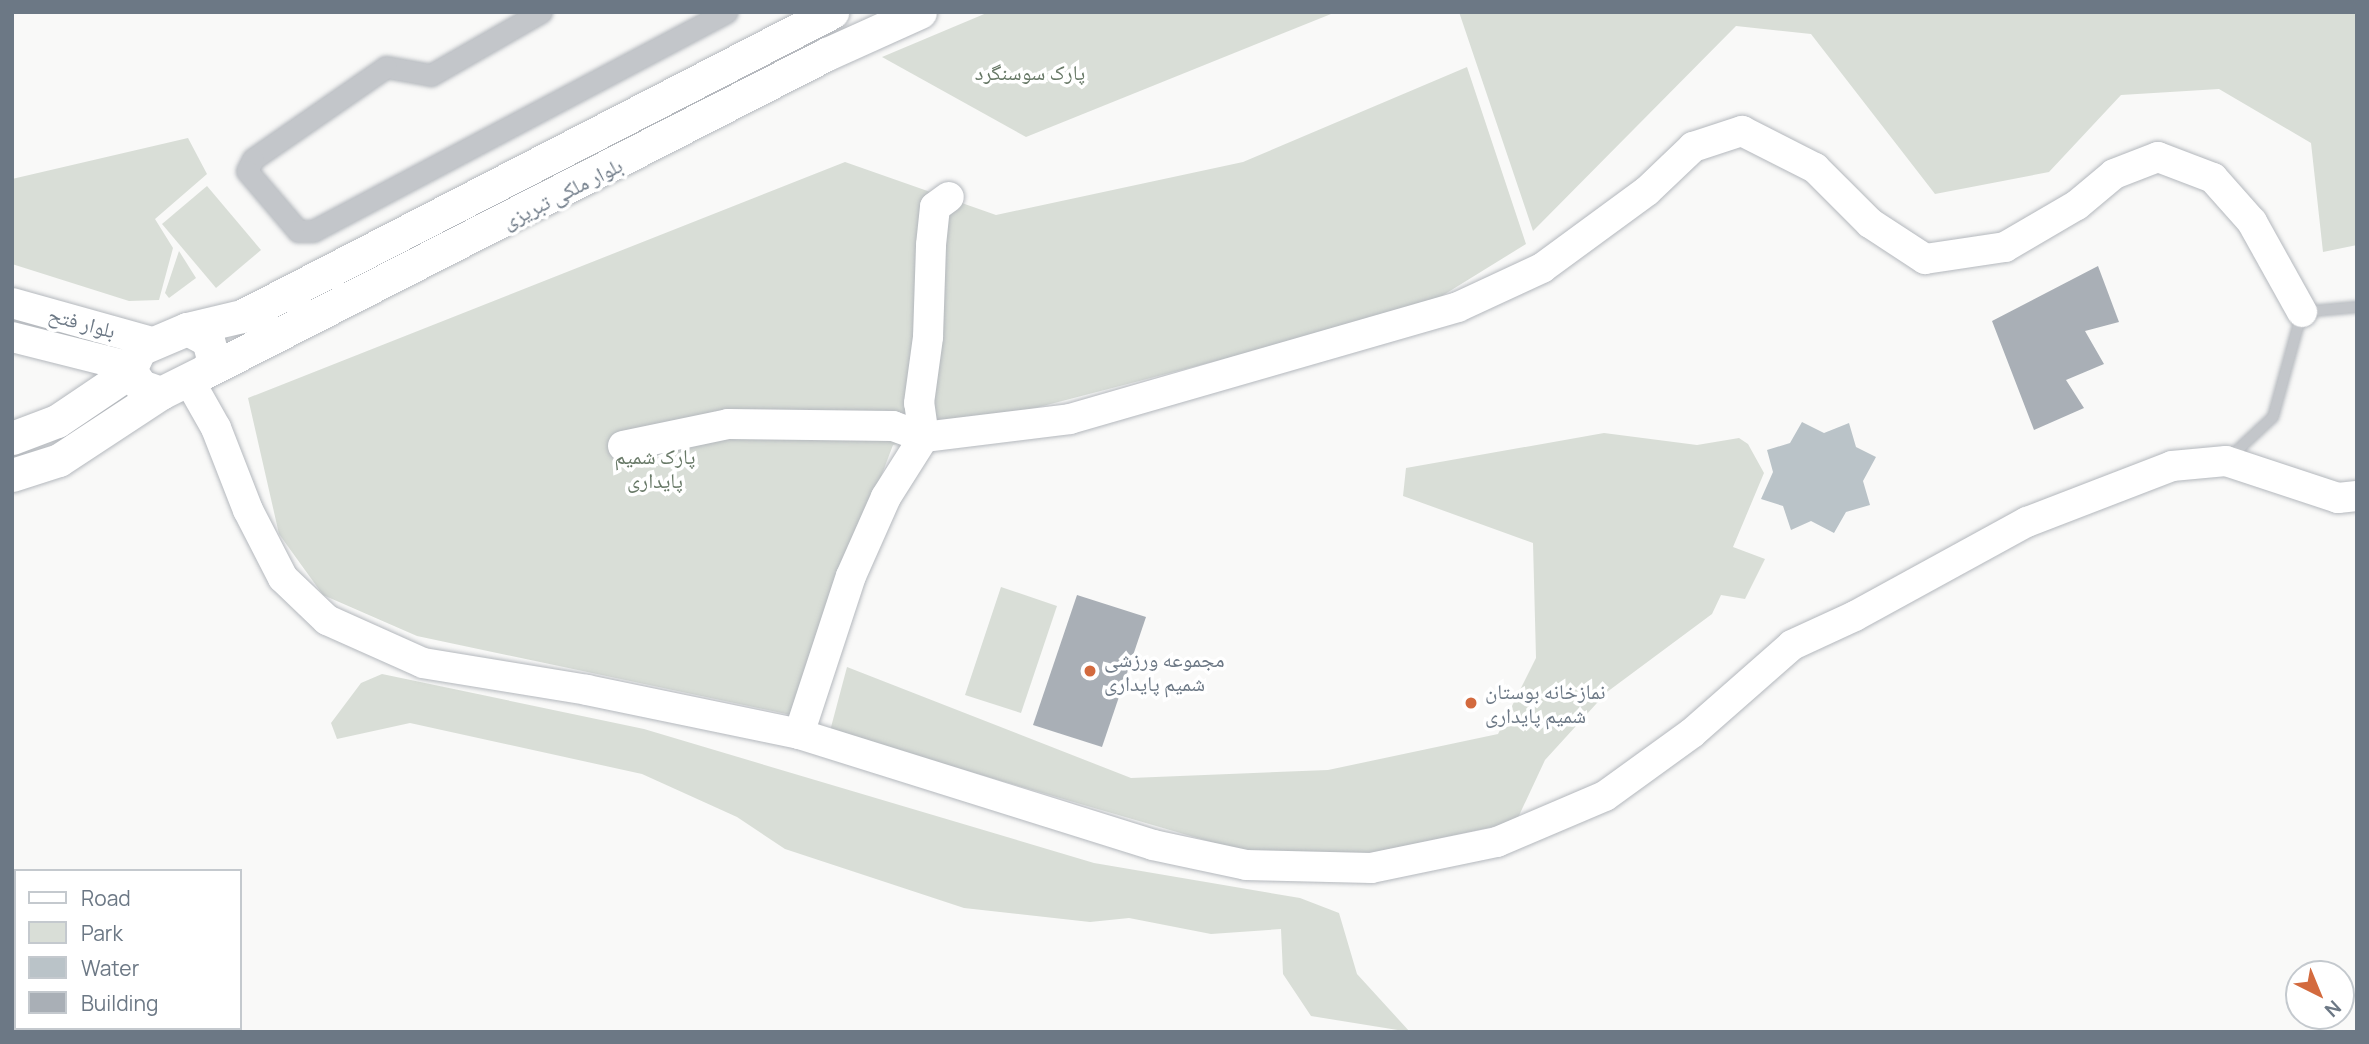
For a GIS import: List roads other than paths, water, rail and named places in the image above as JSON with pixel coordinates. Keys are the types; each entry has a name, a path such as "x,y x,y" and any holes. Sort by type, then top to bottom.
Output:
{"main road":[{"name":"بلوار ملکى تبریزى","path":"152,342 187,329 242,316 832,12"},
{"name":"بلوار ملکى تبریزى","path":"12,475 59,460 185,383 827,54 920,12"},
{"path":"131,369 141,386 185,383 213,359 208,340 187,329"},
{"path":"12,438 57,421 131,369 140,349 152,342"}],"street":[{"path":"541,12 431,75 386,66 253,159 247,171 298,231 313,231 722,13"},
{"path":"623,446 728,424 893,426 924,438 1070,419 1458,307 1542,268 1647,191 1693,147 1742,131 1815,168 1870,223 1925,259 2005,247 2077,205 2114,174 2158,157 2213,178 2252,222 2302,312"},
{"path":"799,734 851,576 886,497 924,438 919,402 931,245 935,207 949,197"},
{"name":"بلوار فتح","path":"12,303 152,342"},
{"name":"بلوار فتح","path":"12,337 131,369"},
{"path":"185,383 216,428 248,510 283,578 327,620 423,663 587,690 799,734 1153,845 1245,865 1371,869 1497,842 1605,796 1692,733 1792,645 1855,616 2026,522 2172,466 2226,461 2338,498 2357,496"}],"lane":[{"path":"2226,461 2273,417 2302,312 2357,307"}],"water":[{"path":"1802,422 1824,433 1849,423 1856,447 1876,457 1863,481 1870,505 1846,512 1834,533 1811,521 1791,530 1783,506 1761,499 1773,472 1767,450 1790,443"}],"place":[{"name":"مجموعه ورزشی شمیم پایداری","path":"1090,671"},
{"name":"نمازخانه بوستان شمیم پایداری","path":"1471,703"}],"park label":[{"name":"پارک سوسنگرد","path":"1030,72"},
{"name":"پارک شمیم پایداری","path":"655,468"}]}
